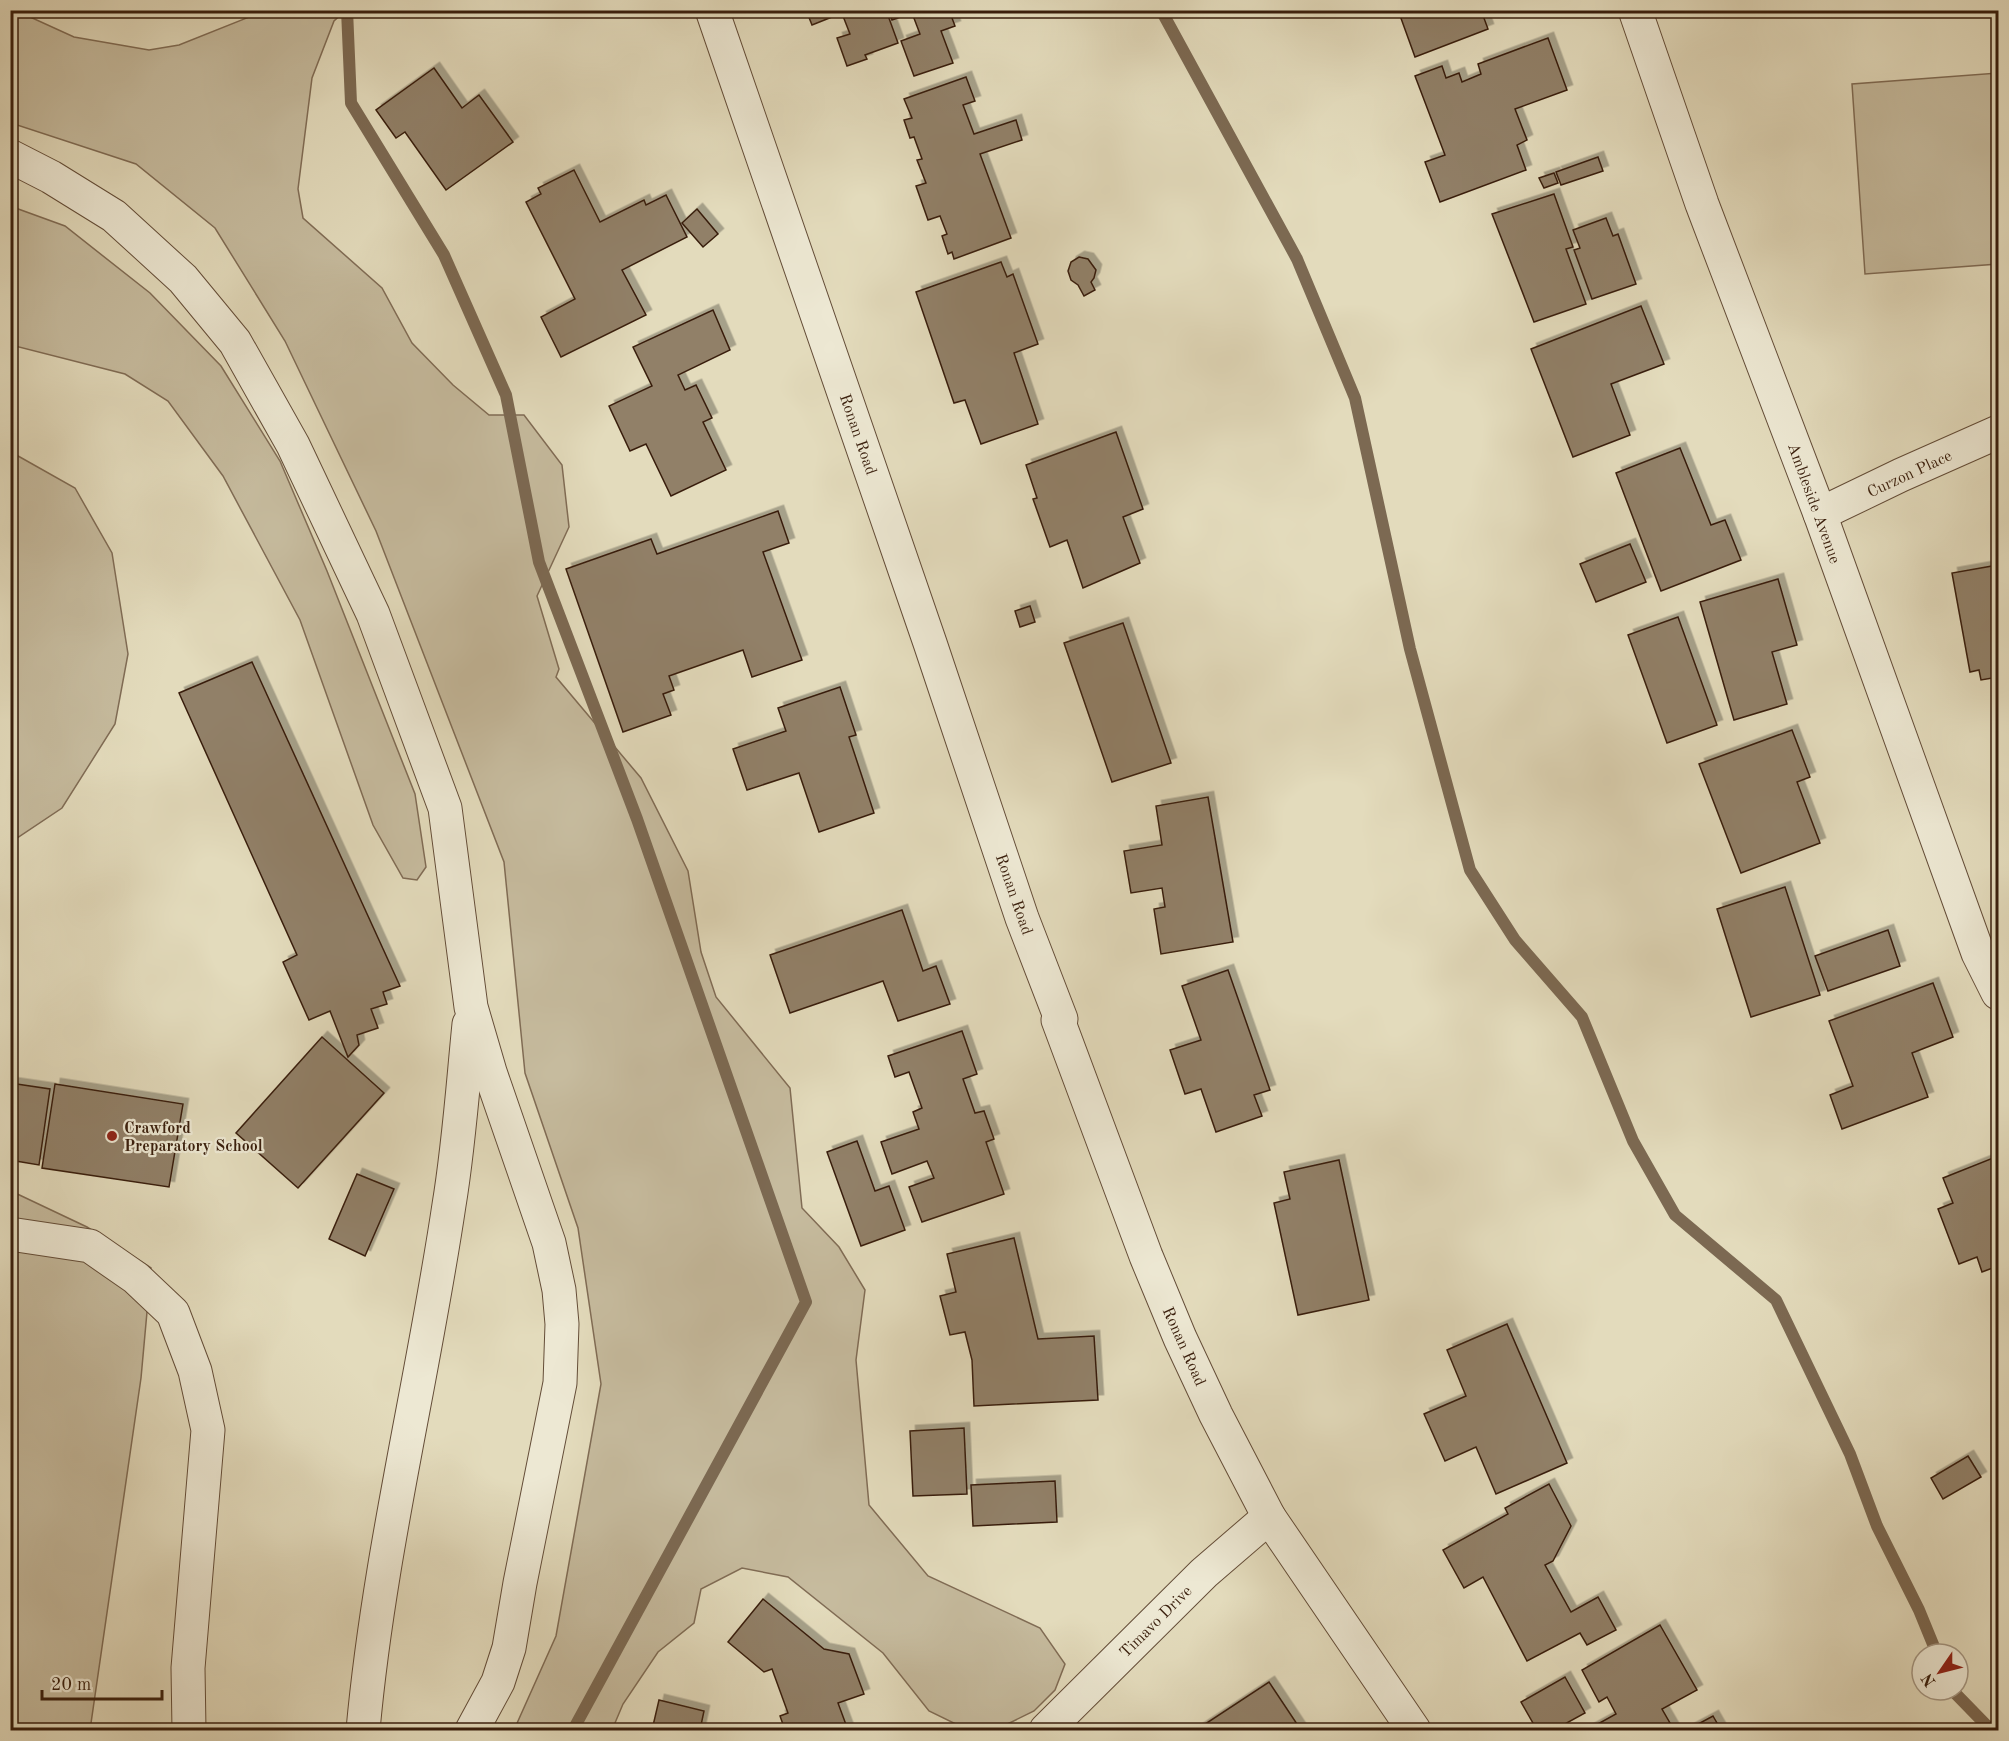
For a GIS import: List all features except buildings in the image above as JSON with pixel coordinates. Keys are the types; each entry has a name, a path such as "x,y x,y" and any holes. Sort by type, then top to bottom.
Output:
{"street":[{"name":"Ronan Road","path":"712,10 927,633 1022,918 1061,1019 1058,1020 1146,1256 1180,1338 1216,1415 1269,1517 1414,1731"},
{"name":"Ambleside Avenue","path":"1635,10 1702,204 1820,514 1978,953 1998,993"},
{"path":"10,156 51,177 114,216 183,279 235,342 293,444 373,614 445,808 471,1007 490,1072 549,1243 560,1290 562,1324 560,1383 509,1648 498,1682 472,1731"},
{"name":"Curzon Place","path":"1820,514 1998,432"},
{"path":"363,1731 367,1686 387,1563 449,1205 471,1007"},
{"path":"10,1234 90,1246 136,1278 173,1313 195,1371 208,1430 188,1668 189,1731"},
{"name":"Timavo Drive","path":"1046,1731 1204,1573 1269,1517"}],"shaded area":[{"path":"11,10 74,37 149,50 179,45 264,11 345,11 334,21 312,78 298,189 303,218 382,288 412,343 453,385 489,415 524,415 562,465 569,527 537,596 559,669 556,677 641,778 688,871 701,952 716,997 790,1088 802,1208 839,1247 865,1290 856,1360 869,1505 928,1576 1040,1628 1065,1664 1055,1690 1034,1711 995,1730 968,1730 929,1711 883,1653 788,1577 742,1568 701,1589 694,1623 658,1652 623,1704 612,1730 514,1730 556,1636 601,1384 578,1228 525,1073 504,862 376,531 285,341 215,228 136,164 11,123"},
{"path":"1998,73 1998,264 1865,274 1852,84"},
{"path":"10,206 65,226 150,293 221,366 280,461 327,571 415,794 426,867 417,880 403,878 373,825 300,620 223,476 168,401 125,374 11,345"},
{"path":"11,452 75,488 112,553 128,654 115,724 62,808 11,842"},
{"path":"11,1191 87,1227 151,1268 141,1378 90,1730 11,1730"}],"waterway":[{"path":"347,10 351,103 444,255 506,395 539,562 637,819 806,1302 573,1730"},
{"path":"1161,10 1297,259 1355,398 1410,649 1470,870 1515,940 1582,1017 1633,1141 1675,1215 1776,1300 1850,1454 1877,1526 1919,1610 1932,1642"},
{"path":"1964,1702 1991,1730"}],"place":[{"name":"Crawford Preparatory School","path":"112,1136"}]}
